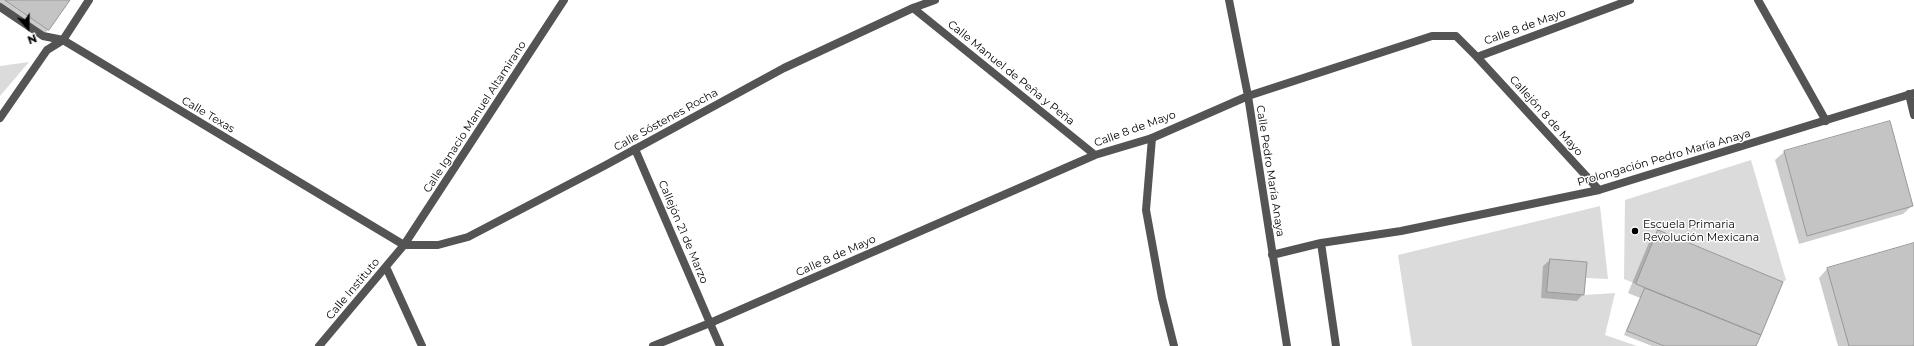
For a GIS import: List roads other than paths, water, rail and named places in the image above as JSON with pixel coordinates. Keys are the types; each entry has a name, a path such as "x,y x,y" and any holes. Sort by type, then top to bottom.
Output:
{"street":[{"path":"0,118 47,50 63,40 89,0"},
{"name":"Calle Ignacio Manuel Altamirano","path":"404,245 564,0"},
{"name":"Calle Sóstenes Rocha","path":"404,245 438,245 468,238 784,68 913,8 935,0"},
{"name":"Calle Pedro María Anaya","path":"1228,0 1248,96 1287,346"},
{"name":"Calle 8 de Mayo","path":"653,346 710,323 1095,155 1152,138 1248,96 1432,36 1456,36 1477,57 1630,0"},
{"path":"1758,0 1826,121"},
{"name":"Calle Texas","path":"0,7 43,36 63,40 404,245"},
{"name":"Calle Manuel de Peña y Peña","path":"913,8 1095,155"},
{"name":"Callejón 8 de Mayo","path":"1477,57 1599,190"},
{"path":"1911,94 1914,115"},
{"name":"Prolongación Pedro María Anaya","path":"1272,255 1321,243 1401,231 1599,190 1911,94"},
{"path":"1152,138 1146,210 1162,298 1174,346"},
{"name":"Callejón 21 de Marzo","path":"635,149 720,346"},
{"path":"1321,243 1336,346"},
{"name":"Calle Instituto","path":"319,346 404,245"},
{"path":"386,267 422,346"}],"place":[{"name":"Escuela Primaria Revolución Mexicana","path":"1635,231"}]}
